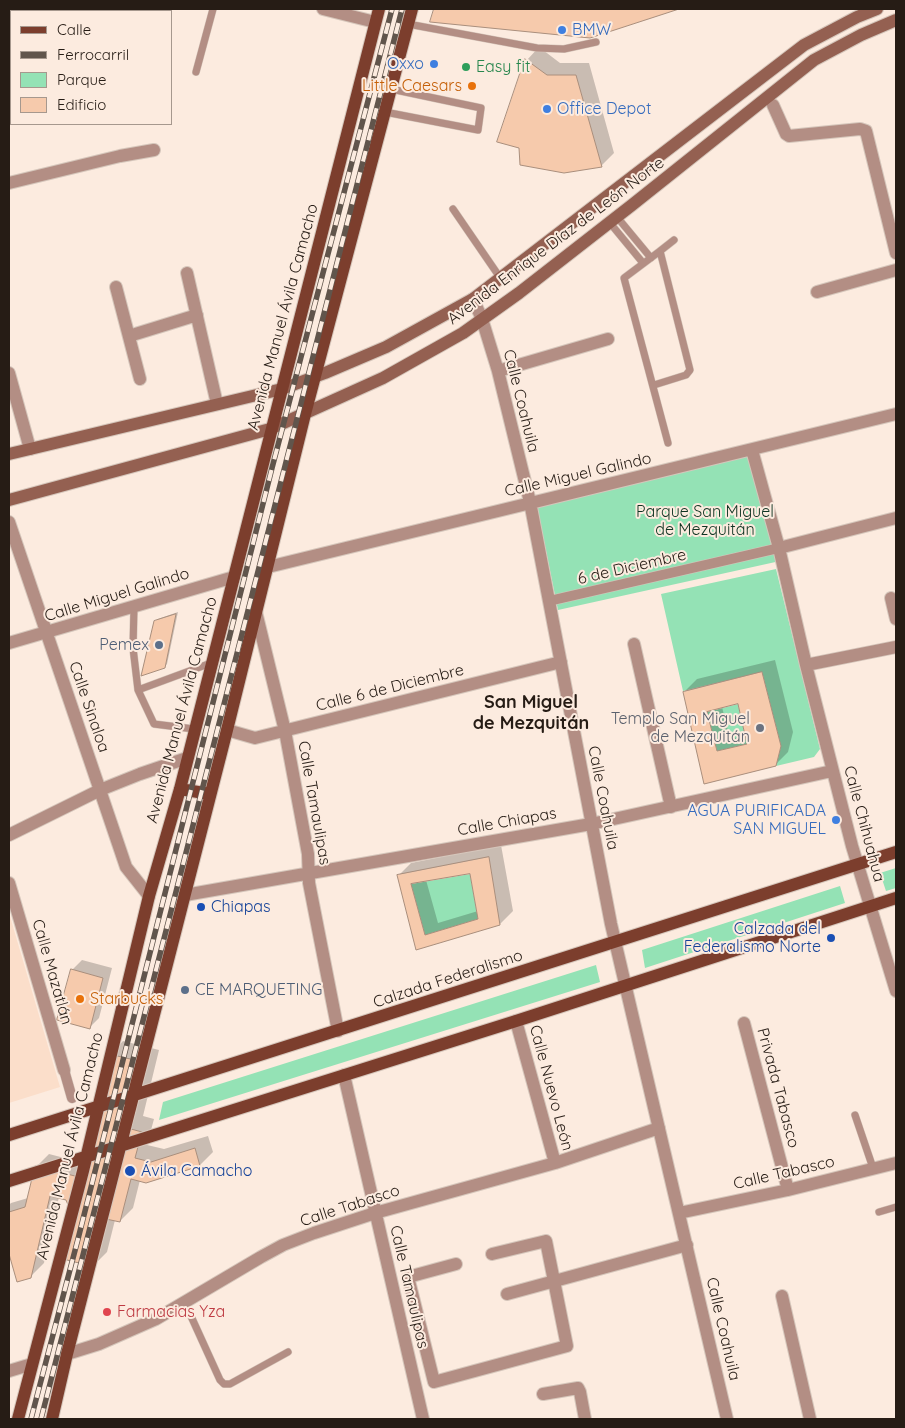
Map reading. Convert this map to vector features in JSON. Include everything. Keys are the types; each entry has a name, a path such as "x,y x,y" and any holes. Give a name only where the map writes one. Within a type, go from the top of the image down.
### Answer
{"main road":[{"name":"Avenida Manuel Ávila Camacho","path":"18,1419 150,896 180,788 270,429 282,389 379,9"},
{"path":"55,1418 67,1354 306,414 412,9"},
{"name":"Avenida Enrique Díaz de León Norte","path":"9,454 282,389 386,347 473,299 501,279 804,46 857,17 876,9"},
{"name":"Avenida Enrique Díaz de León Norte","path":"9,500 270,429 383,378 463,333 482,320 614,220 814,60 896,20"},
{"path":"180,788 210,794"},
{"name":"Calzada Federalismo","path":"9,1135 896,852"},
{"path":"9,1180 516,1021 896,898"}],"street":[{"path":"323,9 375,22"},
{"path":"772,105 786,134 789,136 860,129 866,131 890,202 896,253"},
{"path":"9,183 120,156 154,150"},
{"path":"817,292 896,270"},
{"path":"187,272 217,404"},
{"path":"116,287 140,380"},
{"name":"Calle Coahuila","path":"473,299 482,320 498,370 530,502 616,942 727,1419"},
{"path":"129,336 197,315"},
{"path":"498,370 608,339"},
{"path":"9,373 30,450"},
{"name":"Calle Miguel Galindo","path":"268,567 896,414"},
{"name":"Calle Chihuahua","path":"752,450 779,548 832,771 857,865 896,991"},
{"path":"779,548 896,518"},
{"name":"Calle Sinaloa","path":"9,522 126,867 150,896"},
{"name":"6 de Diciembre","path":"549,601 779,548"},
{"name":"Calle Miguel Galindo","path":"9,643 234,577"},
{"path":"891,598 896,619"},
{"name":"Calle Tamaulipas","path":"256,612 285,731 308,854 309,883 338,1031"},
{"path":"634,644 671,806"},
{"path":"806,665 896,647"},
{"name":"Calle 6 de Diciembre","path":"227,730 255,738 561,662"},
{"path":"9,835 100,790 187,758"},
{"name":"Calle Chiapas","path":"185,895 592,824 832,771"},
{"name":"Calle Mazatlán","path":"9,883 64,1070"},
{"name":"Calle Nuevo León","path":"516,1021 555,1163"},
{"name":"Privada Tabasco","path":"744,1023 788,1190"},
{"path":"64,1070 72,1098"},
{"name":"Calle Tamaulipas","path":"344,1075 423,1419"},
{"name":"Calle Tabasco","path":"67,1354 99,1344 156,1319 283,1245 375,1213 555,1163 659,1128"},
{"name":"Calle Tabasco","path":"679,1214 788,1190 896,1162"},
{"path":"456,1264 408,1277 434,1382 567,1346 546,1240 492,1254"},
{"path":"507,1294 687,1246"},
{"path":"782,1296 810,1419"},
{"path":"9,1371 32,1364"},
{"path":"543,1394 578,1388 585,1419"}],"lane":[{"path":"196,72 213,9"},
{"path":"408,24 537,48 564,49 596,42"},
{"path":"385,112 478,130 482,108 391,89"},
{"path":"453,209 501,279"},
{"path":"614,220 651,258"},
{"path":"614,220 643,263"},
{"path":"668,443 624,278 674,240"},
{"path":"654,385 686,375 690,370 660,251"},
{"path":"134,606 133,648 138,690 154,724 194,729"},
{"path":"138,690 211,662"},
{"path":"855,1115 873,1168"},
{"path":"879,1212 896,1207"},
{"path":"185,1303 220,1380 224,1384 230,1384 288,1352"}],"shaded area":[{"path":"9,913 60,1087 9,1103"}],"green space":[{"name":"Parque San Miguel de Mezquitán","path":"751,453 780,561 558,610 537,507"},
{"path":"776,569 820,749 814,757 776,766 781,746 762,672 683,691 661,594"},
{"path":"738,704 747,744 717,751 707,712"},
{"path":"896,868 896,888 886,891 880,873"},
{"path":"470,874 478,919 425,935 411,884"},
{"path":"840,886 845,903 645,968 642,950"},
{"path":"596,965 600,982 159,1120 163,1102"}],"building":[{"name":"BMW","path":"434,9 679,9 590,38 430,22"},
{"name":"Office Depot","path":"525,59 547,75 576,75 602,167 564,173 520,165 519,148 497,142"},
{"name":"Pemex","path":"176,614 165,668 141,676 154,621"},
{"name":"Templo San Miguel de Mezquitán","path":"762,672 781,746 776,766 704,784 683,692","holes":["738,704 747,744 717,751 707,712"]},
{"path":"489,857 500,925 416,950 397,875","holes":["470,874 478,919 425,935 411,884"]},
{"name":"Starbucks","path":"71,969 103,978 90,1029 57,1020"},
{"name":"Ávila Camacho","path":"109,1054 147,1063 131,1129 142,1132 135,1158 151,1162 195,1148 200,1166 146,1183 131,1179 120,1222 106,1219 95,1267 55,1257 68,1205 66,1200 50,1196 31,1278 17,1282 9,1254 9,1212 25,1207 35,1166 75,1176"}],"railway":[{"path":"31,1419 272,468 392,9"},
{"path":"41,1419 402,9"}],"place":[{"name":"BMW","path":"562,30"},
{"name":"Oxxo","path":"434,64"},
{"name":"Easy fit","path":"466,67"},
{"name":"Little Caesars","path":"472,86"},
{"name":"Office Depot","path":"547,109"},
{"name":"Pemex","path":"159,645"},
{"name":"Templo San Miguel de Mezquitán","path":"760,728"},
{"name":"AGUA PURIFICADA SAN MIGUEL","path":"836,820"},
{"name":"Chiapas","path":"201,907"},
{"name":"Calzada del Federalismo Norte","path":"831,938"},
{"name":"CE MARQUETING","path":"185,990"},
{"name":"Starbucks","path":"80,999"},
{"name":"Ávila Camacho","path":"130,1171"},
{"name":"Farmacias Yza","path":"107,1312"}],"district":[{"name":"San Miguel de Mezquitán","path":"531,713"}]}
